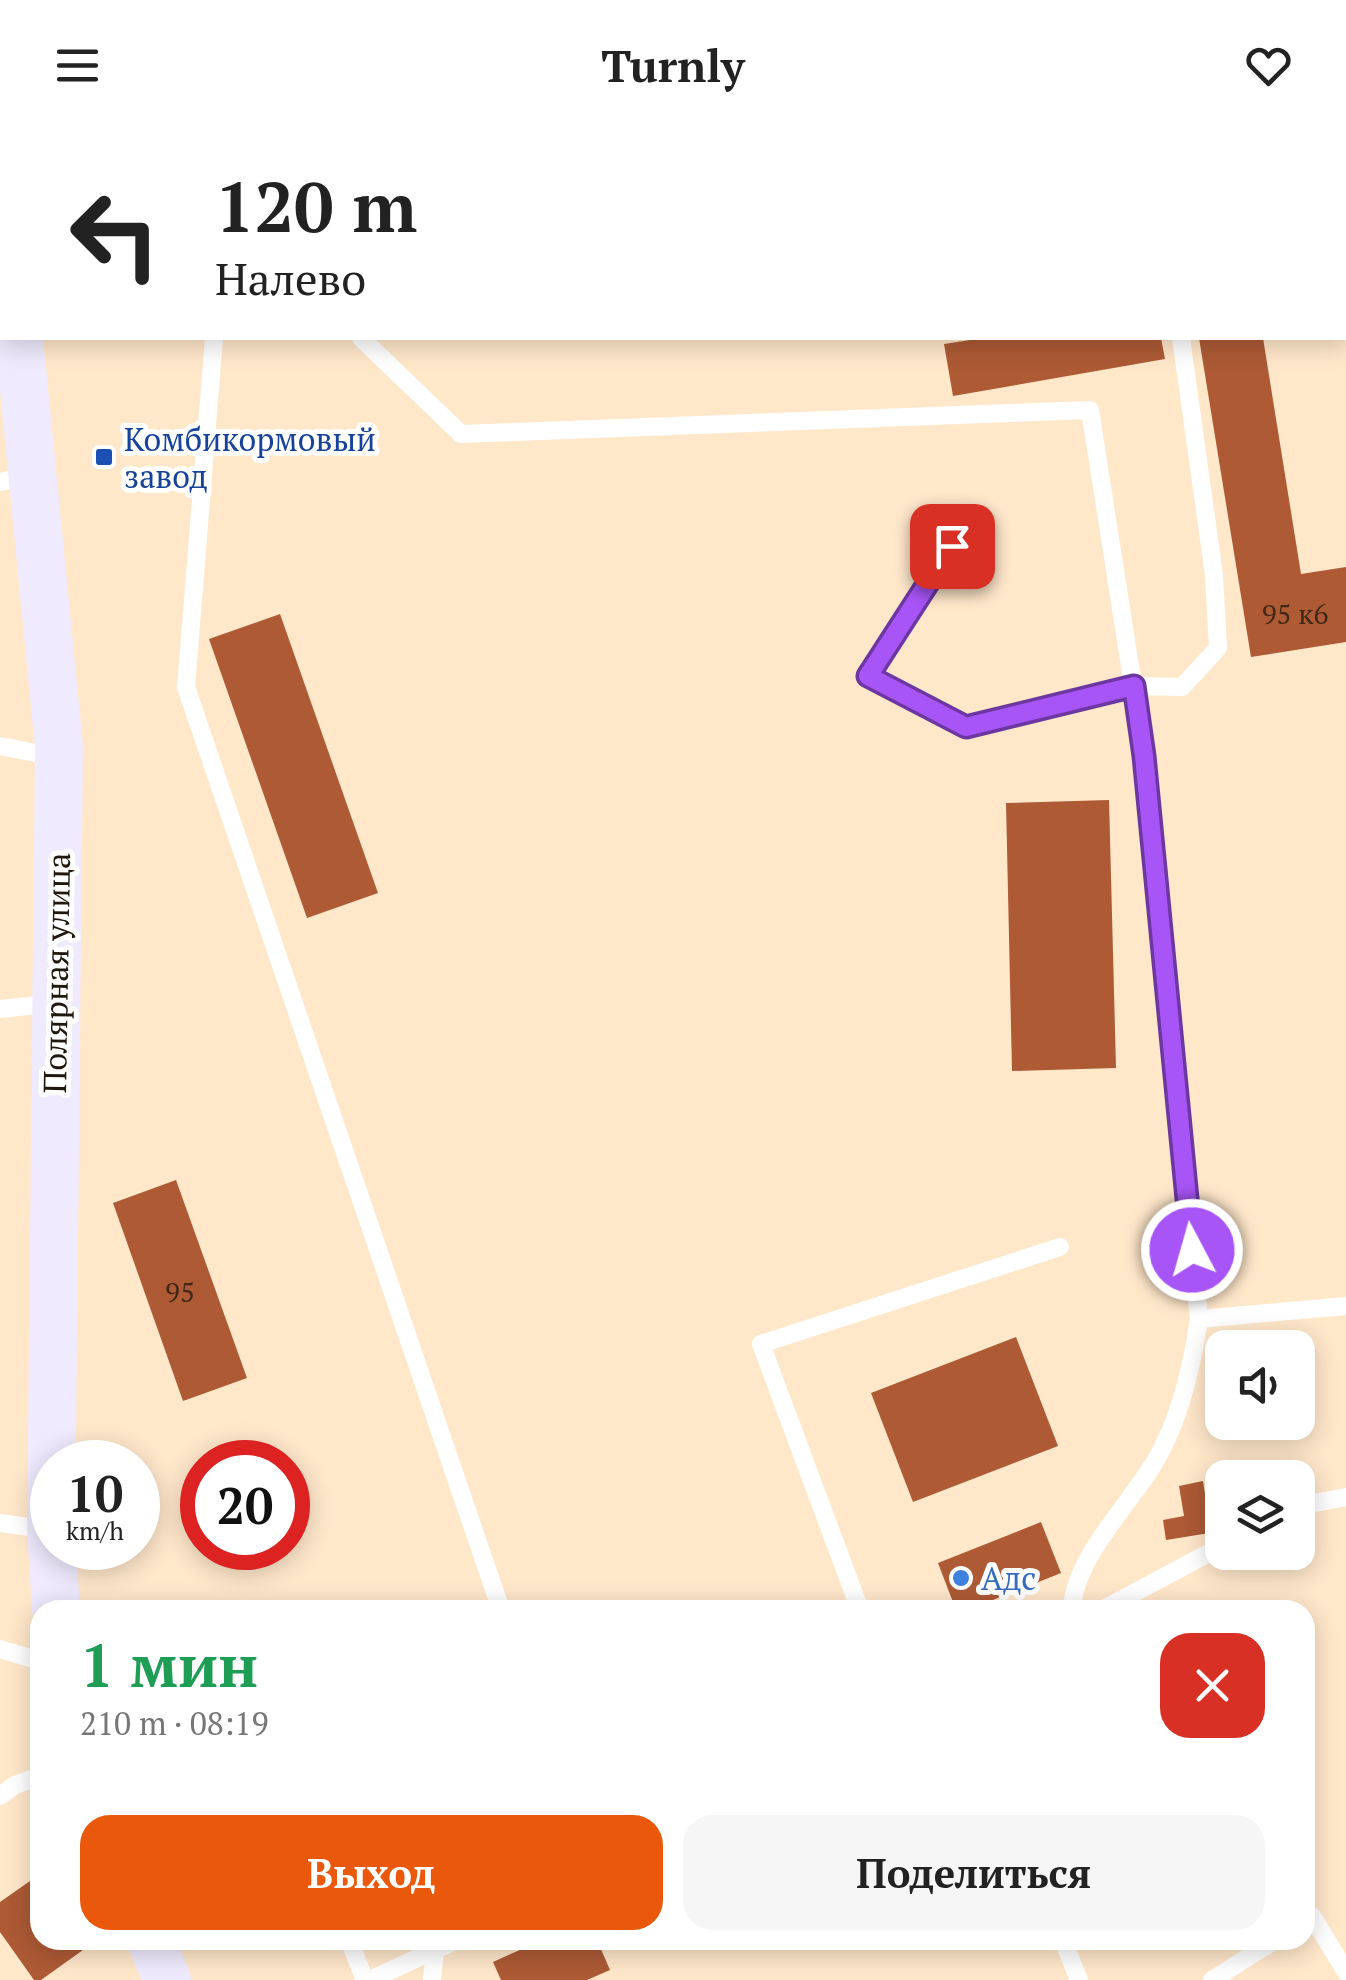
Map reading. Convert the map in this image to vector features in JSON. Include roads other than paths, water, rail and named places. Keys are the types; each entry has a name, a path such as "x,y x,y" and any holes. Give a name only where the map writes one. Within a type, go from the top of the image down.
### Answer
{"main road":[{"name":"Полярная улица","path":"19,340 17,479 58,757 52,1440"},
{"name":"Полярная улица","path":"54,1570 55,1600"},
{"path":"155,1950 167,1980"}],"lane":[{"path":"214,340 186,687 498,1600"},
{"path":"363,340 461,434 1090,410 1144,756 1199,1319 1188,1384 1162,1450 1088,1560 1075,1600"},
{"path":"952,546 868,676 966,727 1134,686 1182,686 1218,648 1214,575 1182,340"},
{"path":"0,746 58,757"},
{"path":"0,1009 56,1003"},
{"path":"856,1600 761,1344 1060,1248"},
{"path":"1199,1319 1346,1306"},
{"path":"1315,1503 1346,1498"},
{"path":"0,1523 30,1527"},
{"path":"1121,1600 1205,1555"},
{"path":"0,1649 30,1658"},
{"path":"0,1796 30,1780"},
{"path":"1315,1921 1346,1972"},
{"path":"354,1950 368,1980 435,1950 432,1980"},
{"path":"1067,1950 1079,1980"},
{"path":"1212,1980 1258,1950"}],"place":[{"name":"Комбикормовый завод","path":"104,457"},
{"name":"Адс","path":"961,1578"}]}
